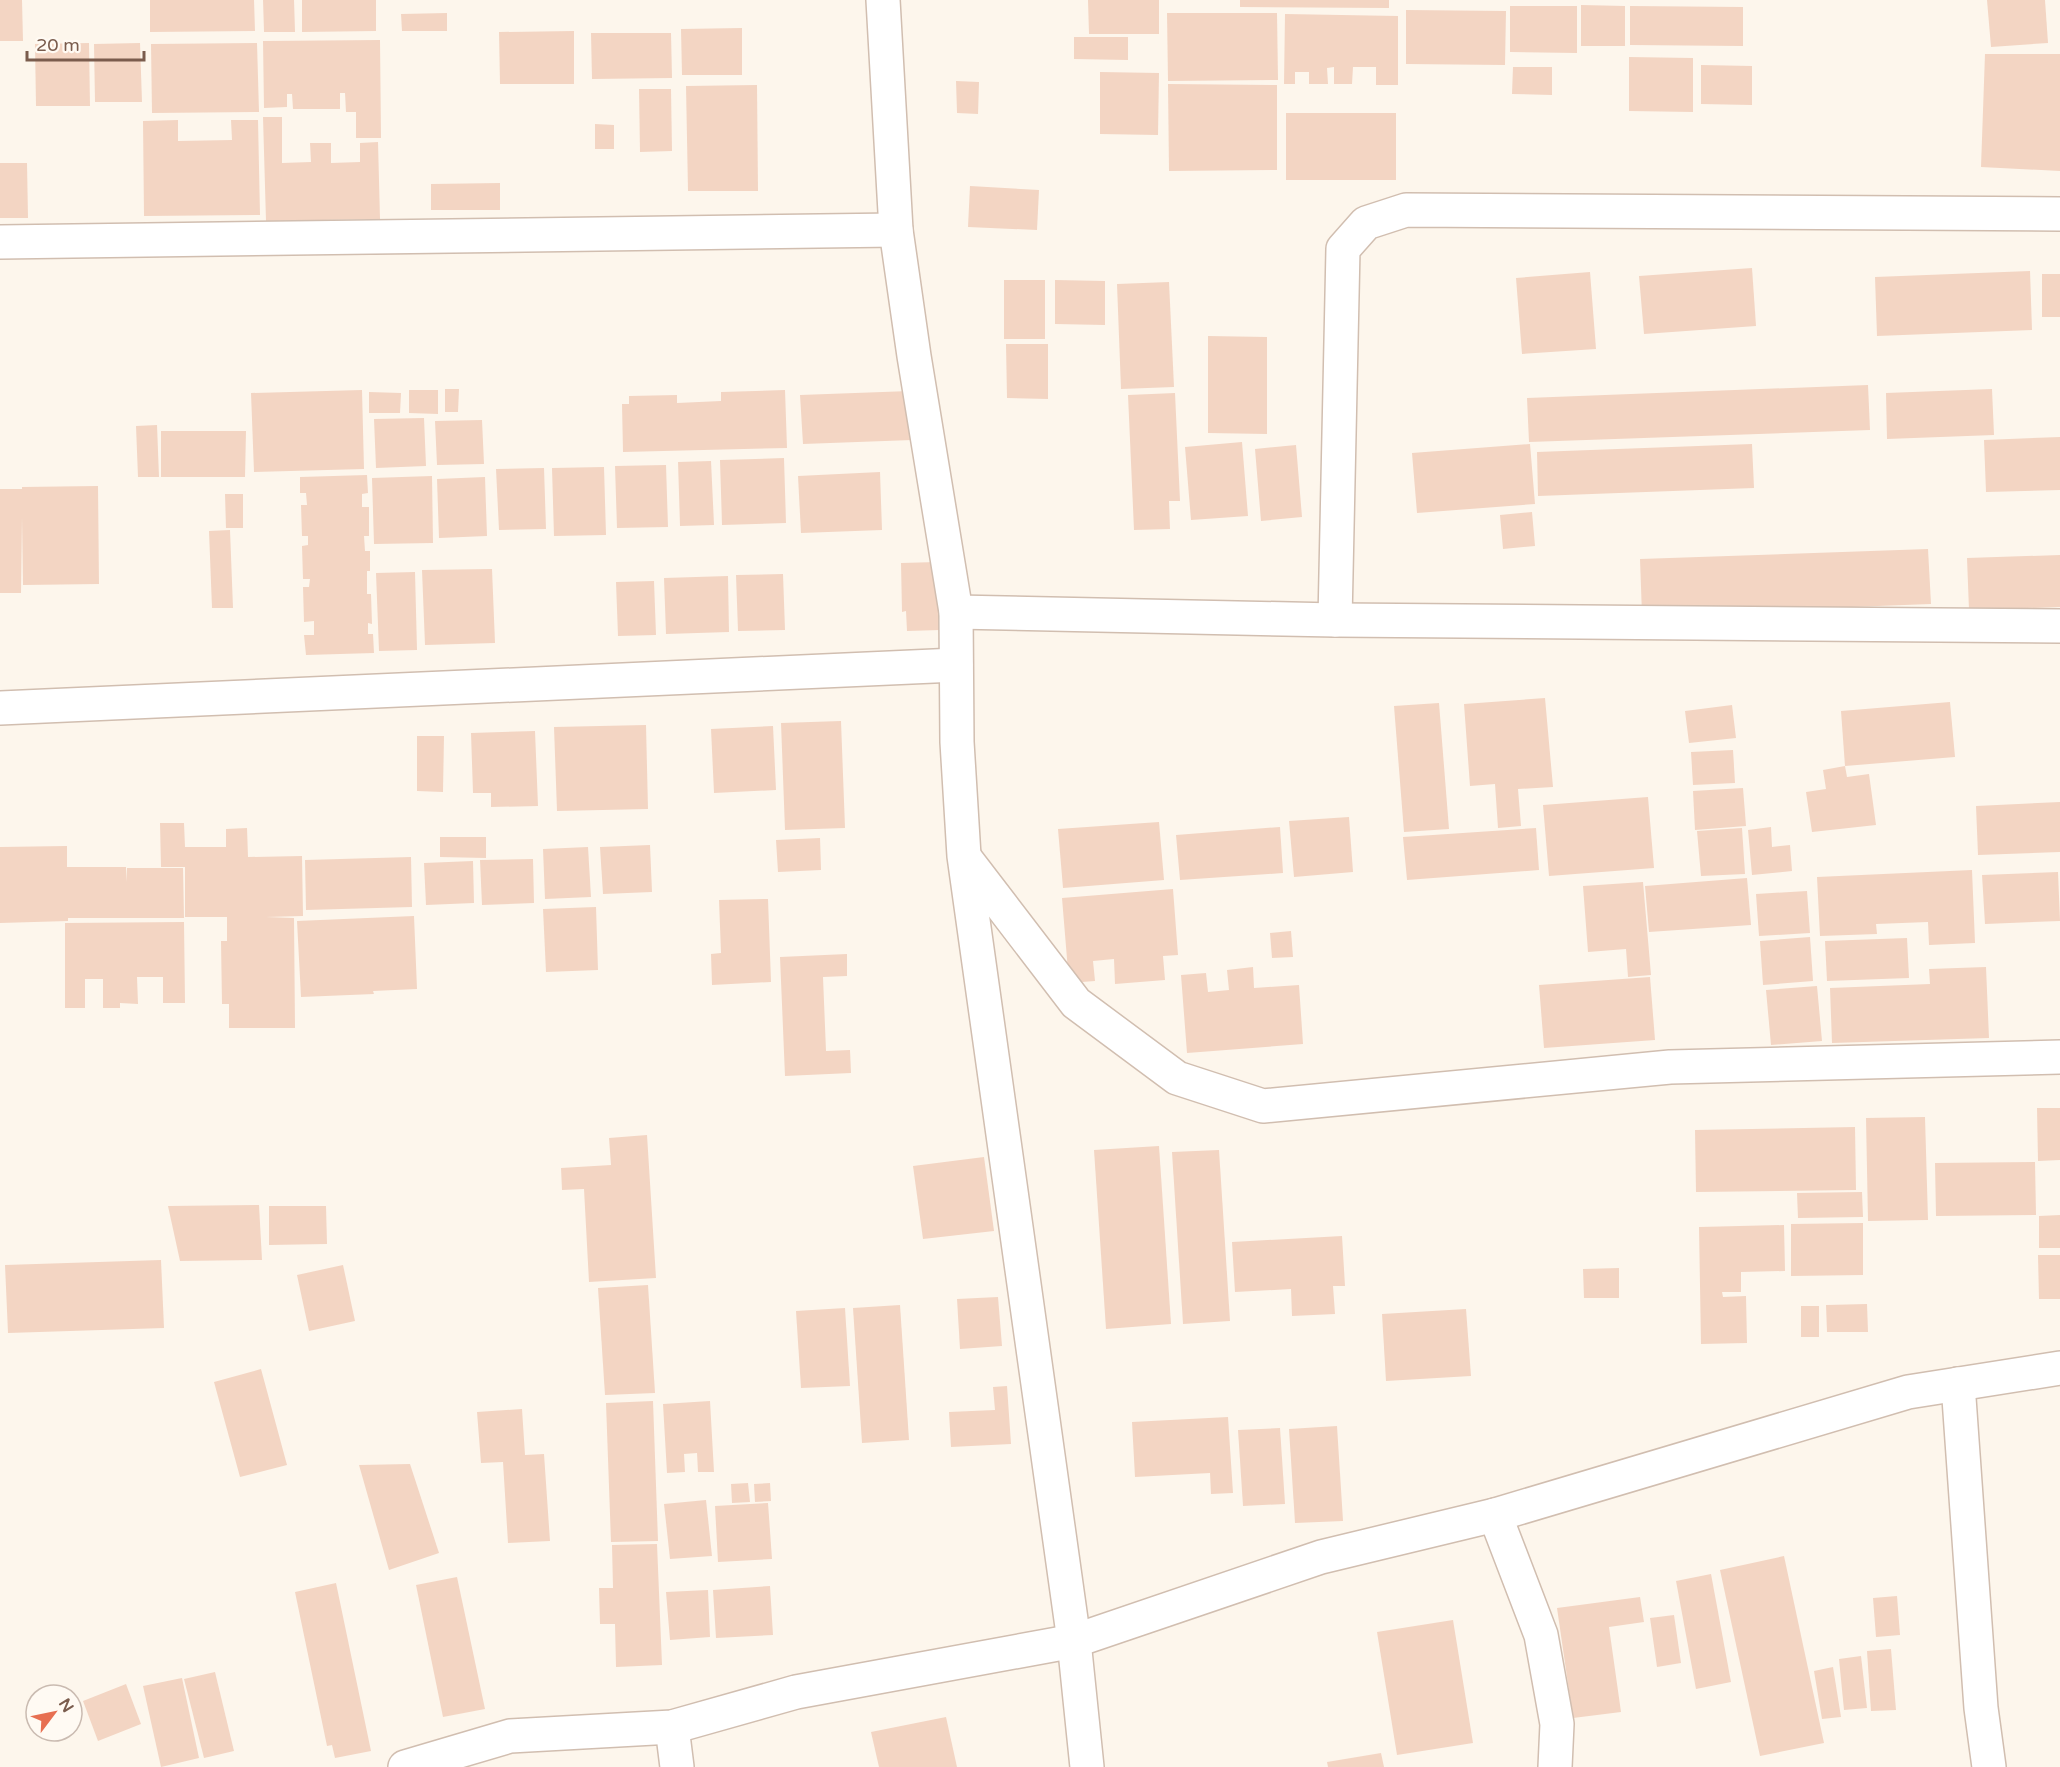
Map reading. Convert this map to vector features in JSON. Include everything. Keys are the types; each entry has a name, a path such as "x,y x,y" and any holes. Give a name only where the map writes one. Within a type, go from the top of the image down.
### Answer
{"street":[{"path":"883,0 896,230 956,612 957,742 964,856 1074,1641 1087,1767"},
{"path":"1335,620 1343,249 1366,223 1406,210 2060,214"},
{"path":"0,242 896,230"},
{"path":"956,612 1335,620 2060,626"},
{"path":"0,708 956,665"},
{"path":"964,856 1076,1003 1177,1078 1263,1106 1670,1067 2060,1057"},
{"path":"405,1767 510,1736 672,1727 796,1692 1074,1641 1321,1557 1495,1515 1908,1392 2060,1368"},
{"path":"1958,1384 1981,1708 1989,1767"},
{"path":"1495,1515 1541,1635 1557,1724 1555,1767"},
{"path":"672,1727 677,1767"}],"building":[{"path":"0,0 22,0 23,41 0,41"},
{"path":"150,0 254,0 255,31 150,32"},
{"path":"263,0 294,0 295,32 264,32"},
{"path":"302,0 376,0 376,31 302,32"},
{"path":"1088,0 1159,0 1159,34 1089,34"},
{"path":"1240,0 1389,0 1389,8 1240,7"},
{"path":"1987,0 2045,0 2048,43 1991,47"},
{"path":"1581,5 1625,6 1625,46 1581,46"},
{"path":"1510,6 1577,6 1577,53 1510,52"},
{"path":"1630,6 1743,7 1743,46 1630,45"},
{"path":"1406,10 1506,11 1505,65 1406,64"},
{"path":"447,13 447,31 402,31 401,14"},
{"path":"1167,13 1277,13 1278,80 1168,81"},
{"path":"1285,14 1398,16 1398,85 1376,85 1376,67 1353,67 1352,84 1334,84 1334,67 1327,68 1328,84 1309,84 1309,72 1295,72 1295,84 1284,84"},
{"path":"742,28 742,75 682,75 681,29"},
{"path":"574,31 574,84 500,84 499,32"},
{"path":"591,33 671,33 672,78 592,79"},
{"path":"1074,37 1128,37 1128,60 1074,59"},
{"path":"380,40 381,138 356,138 356,112 346,112 345,93 340,93 340,109 293,109 292,94 287,94 287,107 264,108 263,41"},
{"path":"89,43 90,106 36,106 35,44"},
{"path":"140,43 142,102 95,102 94,44"},
{"path":"257,43 259,112 152,113 151,44"},
{"path":"1985,54 2060,54 2060,171 1981,167"},
{"path":"1629,57 1693,58 1693,112 1629,111"},
{"path":"1701,65 1752,66 1752,105 1701,104"},
{"path":"1513,67 1552,67 1552,95 1512,94"},
{"path":"1100,72 1159,73 1158,135 1100,134"},
{"path":"956,81 979,82 978,114 957,113"},
{"path":"1168,84 1277,85 1277,170 1169,171"},
{"path":"757,85 758,191 688,191 686,86"},
{"path":"639,89 671,89 672,151 640,152"},
{"path":"1286,113 1396,113 1396,180 1286,180"},
{"path":"263,117 282,117 282,163 311,162 310,143 331,143 331,163 360,162 360,143 378,142 380,219 266,221"},
{"path":"178,120 178,141 232,140 231,120 258,120 260,215 144,216 143,121"},
{"path":"595,124 614,125 614,149 595,149"},
{"path":"0,163 27,163 28,218 0,218"},
{"path":"500,183 500,210 431,210 431,184"},
{"path":"970,186 1039,190 1037,230 968,227"},
{"path":"1752,268 1756,326 1644,334 1639,276"},
{"path":"2030,271 2032,330 1877,336 1875,277"},
{"path":"1590,272 1596,349 1522,354 1516,278"},
{"path":"2042,274 2060,274 2060,317 2042,317"},
{"path":"1004,280 1045,280 1045,339 1004,339"},
{"path":"1055,280 1105,281 1105,325 1055,324"},
{"path":"1169,282 1174,387 1121,389 1117,284"},
{"path":"1208,336 1267,337 1267,434 1208,433"},
{"path":"1006,344 1048,344 1048,399 1007,398"},
{"path":"1868,385 1870,430 1529,442 1527,398"},
{"path":"445,389 459,389 458,412 445,412"},
{"path":"1992,389 1994,435 1887,439 1886,393"},
{"path":"362,390 364,469 254,472 251,393"},
{"path":"409,390 438,390 438,414 409,413"},
{"path":"785,390 787,448 623,452 622,404 629,404 629,396 677,395 677,403 721,401 721,392"},
{"path":"910,391 912,440 803,444 800,395"},
{"path":"369,392 401,393 400,413 369,413"},
{"path":"1175,393 1180,501 1169,501 1170,529 1134,530 1128,395"},
{"path":"424,418 426,466 376,468 374,419"},
{"path":"482,420 484,464 437,465 435,421"},
{"path":"157,425 159,477 138,477 136,426"},
{"path":"161,431 246,431 245,477 161,477"},
{"path":"2060,437 2060,490 1986,492 1984,440"},
{"path":"1242,442 1248,516 1191,520 1185,447"},
{"path":"1530,444 1535,504 1417,513 1412,453"},
{"path":"1752,444 1754,488 1538,496 1537,452"},
{"path":"1296,445 1302,517 1261,521 1255,449"},
{"path":"784,458 786,523 722,525 720,460"},
{"path":"711,461 714,525 680,526 678,462"},
{"path":"666,465 668,527 617,528 615,466"},
{"path":"604,467 606,535 554,536 552,468"},
{"path":"544,468 546,529 499,530 496,469"},
{"path":"880,472 882,530 801,533 798,476"},
{"path":"367,475 368,493 362,494 362,507 369,507 369,536 364,536 365,551 370,551 367,594 371,594 372,624 368,623 368,634 373,634 374,653 306,655 304,635 314,635 314,621 304,622 303,587 309,587 310,579 303,579 302,546 308,545 308,536 302,536 301,505 307,505 306,493 300,493 300,477"},
{"path":"432,476 433,543 374,544 372,478"},
{"path":"485,477 487,536 439,538 437,479"},
{"path":"98,486 99,584 23,585 22,517 21,593 0,593 0,489"},
{"path":"225,494 243,494 243,528 226,528"},
{"path":"1532,512 1535,546 1503,549 1500,515"},
{"path":"230,530 233,608 212,608 209,531"},
{"path":"1928,549 1931,604 1642,615 1640,559"},
{"path":"2060,555 2060,607 1969,610 1967,558"},
{"path":"937,562 940,630 907,631 906,611 902,612 901,563"},
{"path":"492,569 495,643 425,645 422,570"},
{"path":"415,572 417,650 379,651 376,573"},
{"path":"783,574 785,630 738,631 736,575"},
{"path":"728,576 729,632 666,634 664,578"},
{"path":"654,581 656,635 618,636 616,582"},
{"path":"1545,698 1553,787 1518,789 1521,826 1498,828 1495,784 1470,786 1464,704"},
{"path":"1950,702 1955,757 1845,766 1841,711"},
{"path":"1439,703 1449,829 1404,832 1394,706"},
{"path":"1732,705 1736,738 1689,743 1685,711"},
{"path":"841,721 845,828 785,830 781,723"},
{"path":"646,725 648,809 557,811 554,727"},
{"path":"773,726 776,790 714,793 711,729"},
{"path":"535,731 538,806 491,807 491,793 473,793 471,733"},
{"path":"417,736 444,736 443,792 417,791"},
{"path":"1733,750 1735,783 1693,785 1691,752"},
{"path":"1845,766 1847,777 1869,774 1876,825 1812,832 1806,792 1826,789 1823,770"},
{"path":"1743,788 1746,826 1695,830 1693,791"},
{"path":"1648,797 1654,868 1549,876 1543,805"},
{"path":"2060,802 2060,852 1978,855 1976,806"},
{"path":"1349,817 1353,872 1294,877 1289,821"},
{"path":"1159,822 1164,880 1063,888 1058,829"},
{"path":"160,823 184,823 185,847 226,847 226,829 247,828 248,857 302,856 303,916 266,917 294,918 295,1028 229,1028 229,1004 222,1004 221,941 227,941 227,917 185,917 185,867 161,867"},
{"path":"1280,827 1283,873 1180,880 1176,835"},
{"path":"1771,827 1772,847 1790,845 1792,871 1752,875 1748,830"},
{"path":"1536,828 1539,870 1407,880 1403,837"},
{"path":"1742,828 1745,874 1701,876 1697,831"},
{"path":"440,837 486,837 486,858 440,857"},
{"path":"820,838 821,870 778,872 776,840"},
{"path":"650,845 652,892 603,894 600,847"},
{"path":"67,846 67,867 126,867 126,882 127,868 183,868 184,918 68,918 68,921 0,923 0,847"},
{"path":"588,847 591,897 545,899 543,849"},
{"path":"411,857 412,907 306,910 305,860"},
{"path":"533,859 534,903 482,905 480,860"},
{"path":"473,861 474,903 426,905 424,863"},
{"path":"1972,870 1975,943 1929,945 1928,922 1876,924 1877,934 1820,936 1817,877"},
{"path":"2058,872 2060,921 1985,924 1982,875"},
{"path":"1747,878 1751,925 1649,932 1645,886"},
{"path":"1643,882 1651,975 1628,977 1626,949 1588,952 1583,886"},
{"path":"1173,889 1178,955 1163,956 1165,980 1115,984 1114,959 1093,961 1095,981 1069,983 1062,898"},
{"path":"1807,891 1810,933 1759,936 1756,894"},
{"path":"768,899 771,982 712,985 711,954 721,953 719,900"},
{"path":"596,907 598,970 546,972 543,909"},
{"path":"414,916 417,989 373,991 374,994 301,997 297,921"},
{"path":"184,922 185,1003 163,1003 163,977 137,977 138,1004 120,1003 120,1008 103,1008 103,979 85,979 85,1008 65,1008 65,923"},
{"path":"1291,931 1293,957 1272,958 1270,933"},
{"path":"1810,937 1813,981 1763,985 1760,941"},
{"path":"1907,938 1909,978 1827,981 1825,941"},
{"path":"847,954 847,976 823,977 826,1051 850,1050 851,1073 785,1076 780,957"},
{"path":"1253,967 1254,988 1299,985 1303,1044 1187,1053 1181,975 1206,973 1208,992 1229,990 1227,970"},
{"path":"1986,967 1989,1038 1832,1043 1830,988 1930,984 1929,969"},
{"path":"1650,977 1655,1040 1544,1048 1539,985"},
{"path":"1817,986 1822,1041 1771,1045 1766,990"},
{"path":"2037,1108 2060,1108 2060,1160 2038,1161"},
{"path":"1925,1117 1928,1220 1868,1221 1866,1118"},
{"path":"1855,1127 1856,1190 1696,1192 1695,1130"},
{"path":"647,1135 656,1278 589,1282 584,1189 562,1190 561,1168 611,1165 609,1138"},
{"path":"1159,1146 1171,1324 1106,1329 1094,1150"},
{"path":"1219,1150 1230,1321 1183,1324 1172,1152"},
{"path":"984,1157 994,1231 923,1239 913,1166"},
{"path":"2035,1162 2036,1215 1936,1216 1935,1163"},
{"path":"1862,1192 1863,1217 1798,1218 1797,1193"},
{"path":"259,1205 262,1260 180,1261 168,1206"},
{"path":"269,1206 326,1206 327,1244 269,1245"},
{"path":"2060,1215 2060,1248 2039,1248 2039,1216"},
{"path":"1863,1223 1863,1275 1791,1276 1791,1224"},
{"path":"1784,1225 1785,1271 1741,1272 1741,1292 1722,1292 1723,1297 1746,1296 1747,1343 1701,1344 1699,1227"},
{"path":"1342,1236 1345,1286 1333,1286 1335,1314 1292,1316 1291,1289 1235,1292 1232,1242"},
{"path":"2038,1255 2060,1255 2060,1299 2039,1299"},
{"path":"161,1260 164,1328 8,1333 5,1265"},
{"path":"343,1265 355,1321 309,1331 297,1275"},
{"path":"1619,1268 1619,1298 1584,1298 1583,1269"},
{"path":"648,1285 655,1393 605,1395 598,1288"},
{"path":"998,1297 1002,1346 960,1349 957,1299"},
{"path":"1867,1304 1868,1332 1827,1332 1826,1305"},
{"path":"900,1305 909,1440 862,1443 853,1308"},
{"path":"1801,1306 1819,1306 1819,1337 1801,1337"},
{"path":"845,1308 850,1386 801,1388 796,1311"},
{"path":"1466,1309 1471,1376 1386,1381 1382,1314"},
{"path":"261,1369 287,1465 240,1477 214,1382"},
{"path":"1007,1386 1011,1444 951,1447 949,1412 995,1410 993,1387"},
{"path":"653,1401 658,1541 611,1542 606,1403"},
{"path":"710,1401 714,1472 698,1472 697,1453 684,1454 685,1472 667,1473 663,1404"},
{"path":"522,1409 525,1455 544,1454 550,1541 508,1543 503,1462 481,1463 477,1412"},
{"path":"1228,1417 1233,1493 1211,1494 1210,1473 1135,1477 1132,1422"},
{"path":"1337,1426 1343,1521 1295,1523 1289,1429"},
{"path":"1280,1428 1285,1504 1243,1506 1238,1430"},
{"path":"410,1464 439,1553 389,1570 359,1465"},
{"path":"748,1483 750,1502 732,1503 731,1484"},
{"path":"770,1483 771,1501 755,1502 754,1484"},
{"path":"706,1500 712,1556 670,1559 664,1504"},
{"path":"768,1503 772,1559 718,1562 715,1506"},
{"path":"657,1544 662,1665 616,1667 615,1624 600,1624 599,1588 613,1588 612,1545"},
{"path":"1784,1556 1824,1743 1760,1756 1720,1570"},
{"path":"1711,1574 1731,1682 1696,1689 1676,1581"},
{"path":"457,1577 485,1709 443,1717 416,1585"},
{"path":"336,1583 371,1751 335,1758 332,1745 327,1746 295,1592"},
{"path":"770,1586 773,1635 716,1638 713,1590"},
{"path":"708,1590 710,1637 670,1640 666,1592"},
{"path":"1897,1596 1900,1635 1876,1637 1873,1598"},
{"path":"1640,1597 1644,1622 1609,1627 1621,1712 1573,1718 1557,1608"},
{"path":"1674,1615 1681,1663 1657,1667 1650,1618"},
{"path":"1453,1620 1473,1743 1397,1755 1377,1632"},
{"path":"1891,1649 1896,1710 1871,1711 1867,1651"},
{"path":"1861,1656 1867,1708 1844,1710 1839,1659"},
{"path":"1833,1667 1841,1717 1822,1719 1814,1671"},
{"path":"215,1672 234,1751 204,1758 184,1679"},
{"path":"182,1678 199,1758 161,1767 143,1686"},
{"path":"126,1684 141,1724 98,1741 84,1701"},
{"path":"946,1717 957,1767 879,1767 871,1732"},
{"path":"1381,1753 1384,1767 1328,1767 1327,1762"}]}
